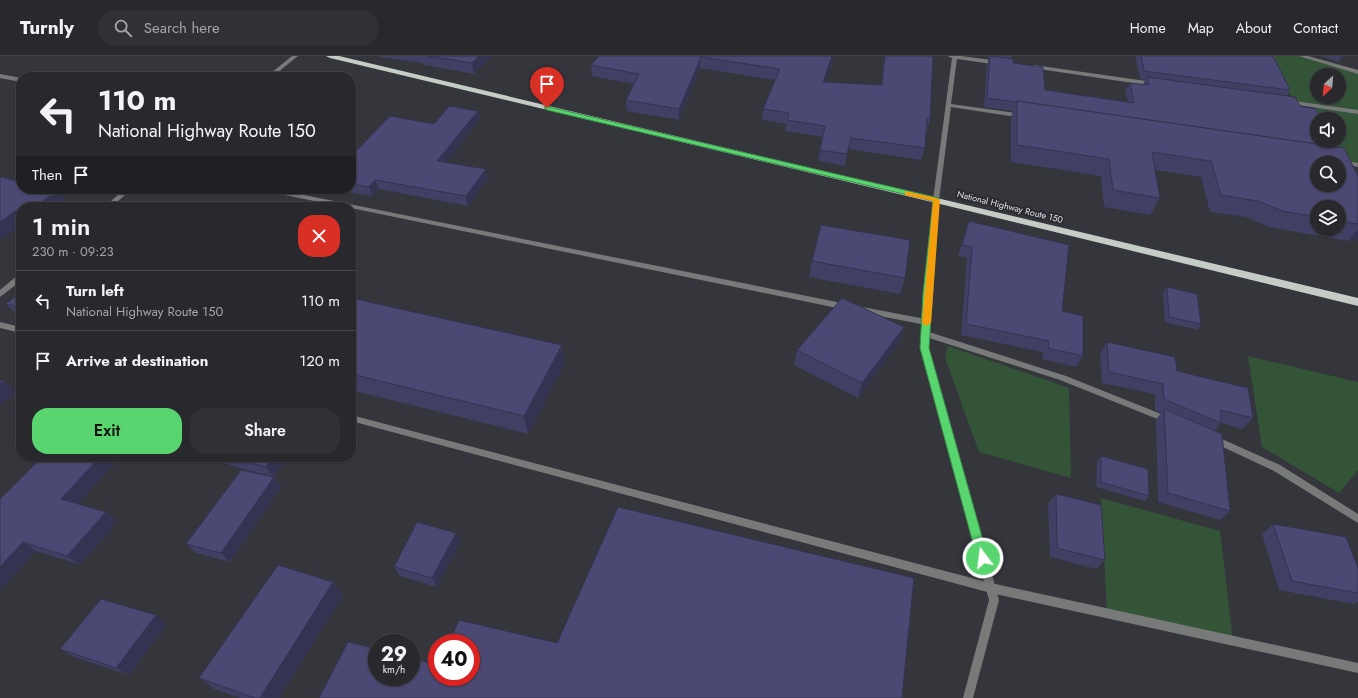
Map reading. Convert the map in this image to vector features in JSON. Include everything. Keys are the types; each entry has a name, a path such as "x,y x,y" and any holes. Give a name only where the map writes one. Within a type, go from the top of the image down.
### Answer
{"highway":[{"name":"National Highway Route 150","path":"330,56 1358,302"}],"street":[{"path":"275,72 295,56"},
{"path":"968,698 994,600 925,348 926,322 936,200 953,56 1009,64"},
{"path":"1302,56 1358,72"},
{"path":"1024,66 1156,84"},
{"path":"0,76 16,79"},
{"path":"1280,101 1358,112"},
{"path":"948,105 1026,116"},
{"path":"1346,163 1358,165"},
{"path":"113,202 123,194"},
{"path":"290,194 330,202"},
{"path":"356,207 926,322"},
{"path":"0,294 16,281"},
{"path":"0,325 16,329"},
{"path":"926,334 1063,378 1173,422"},
{"path":"356,419 991,588 1358,668"},
{"path":"1208,437 1277,468 1358,519"}],"green space":[{"path":"1268,56 1302,56 1344,68 1310,68 1310,104 1346,104 1346,69 1358,72 1358,165 1346,164 1346,156 1339,156 1335,148 1346,148 1346,112 1317,112 1314,106 1295,103"},
{"path":"948,346 1069,388 1071,478 979,452 945,358"},
{"path":"1248,356 1358,382 1358,470 1339,493 1262,447"},
{"path":"1101,498 1220,531 1233,641 1107,613"}],"building":[{"path":"428,56 479,56 472,63"},
{"path":"599,56 832,56 823,82 882,85 885,56 933,56 930,120 927,119 925,148 851,138 847,154 820,150 825,126 787,120 789,113 763,109 780,69 701,57 679,109 626,100 639,74 591,65"},
{"path":"990,56 1014,59 1013,63 1043,67 1045,90 1134,103 1130,83 1149,85 1147,77 1295,97 1300,106 1316,109 1318,112 1310,112 1310,143 987,98"},
{"path":"1141,56 1273,56 1290,90 1144,71"},
{"path":"1017,101 1310,143 1310,148 1344,148 1358,176 1358,224 1346,222 1346,200 1310,200 1310,216 1282,211 1258,201 1221,195 1211,161 1152,152 1160,198 1113,190 1109,159 1017,145"},
{"path":"449,106 478,111 437,161 486,169 466,196 375,180 369,187 356,185 356,151 390,116 434,124"},
{"path":"0,178 16,181 16,194 52,194 41,202 16,202 16,211 0,222"},
{"path":"969,221 1069,245 1062,311 1083,316 1083,356 1048,348 1049,341 966,324 972,247 962,245"},
{"path":"821,225 910,240 905,278 812,261"},
{"path":"1167,287 1197,294 1201,324 1169,317"},
{"path":"16,296 16,306 6,304"},
{"path":"842,298 904,327 862,383 797,350"},
{"path":"356,299 562,345 524,416 356,375"},
{"path":"1107,342 1175,357 1177,371 1248,388 1253,418 1220,410 1221,423 1164,399 1163,384 1109,372"},
{"path":"1164,409 1222,434 1230,511 1168,493"},
{"path":"1101,456 1148,469 1149,496 1101,482"},
{"path":"37,462 95,462 61,499 106,512 67,556 23,542 0,567 0,499"},
{"path":"247,462 270,462 266,467"},
{"path":"241,470 274,477 221,553 186,544"},
{"path":"1056,494 1101,505 1105,560 1057,548"},
{"path":"618,507 914,578 902,698 319,698 348,642 368,647 368,686 420,686 420,660 428,663 428,686 480,686 480,634 453,634 459,620 557,643"},
{"path":"417,522 456,533 432,578 394,567"},
{"path":"1273,524 1346,537 1358,568 1358,593 1292,581"},
{"path":"278,565 333,582 260,698 255,698 199,678"},
{"path":"101,599 156,615 116,668 60,649"}],"slow traffic":[{"path":"908,193 936,200 926,323"}],"route":[{"path":"547,108 936,200 925,348 983,558"}]}
